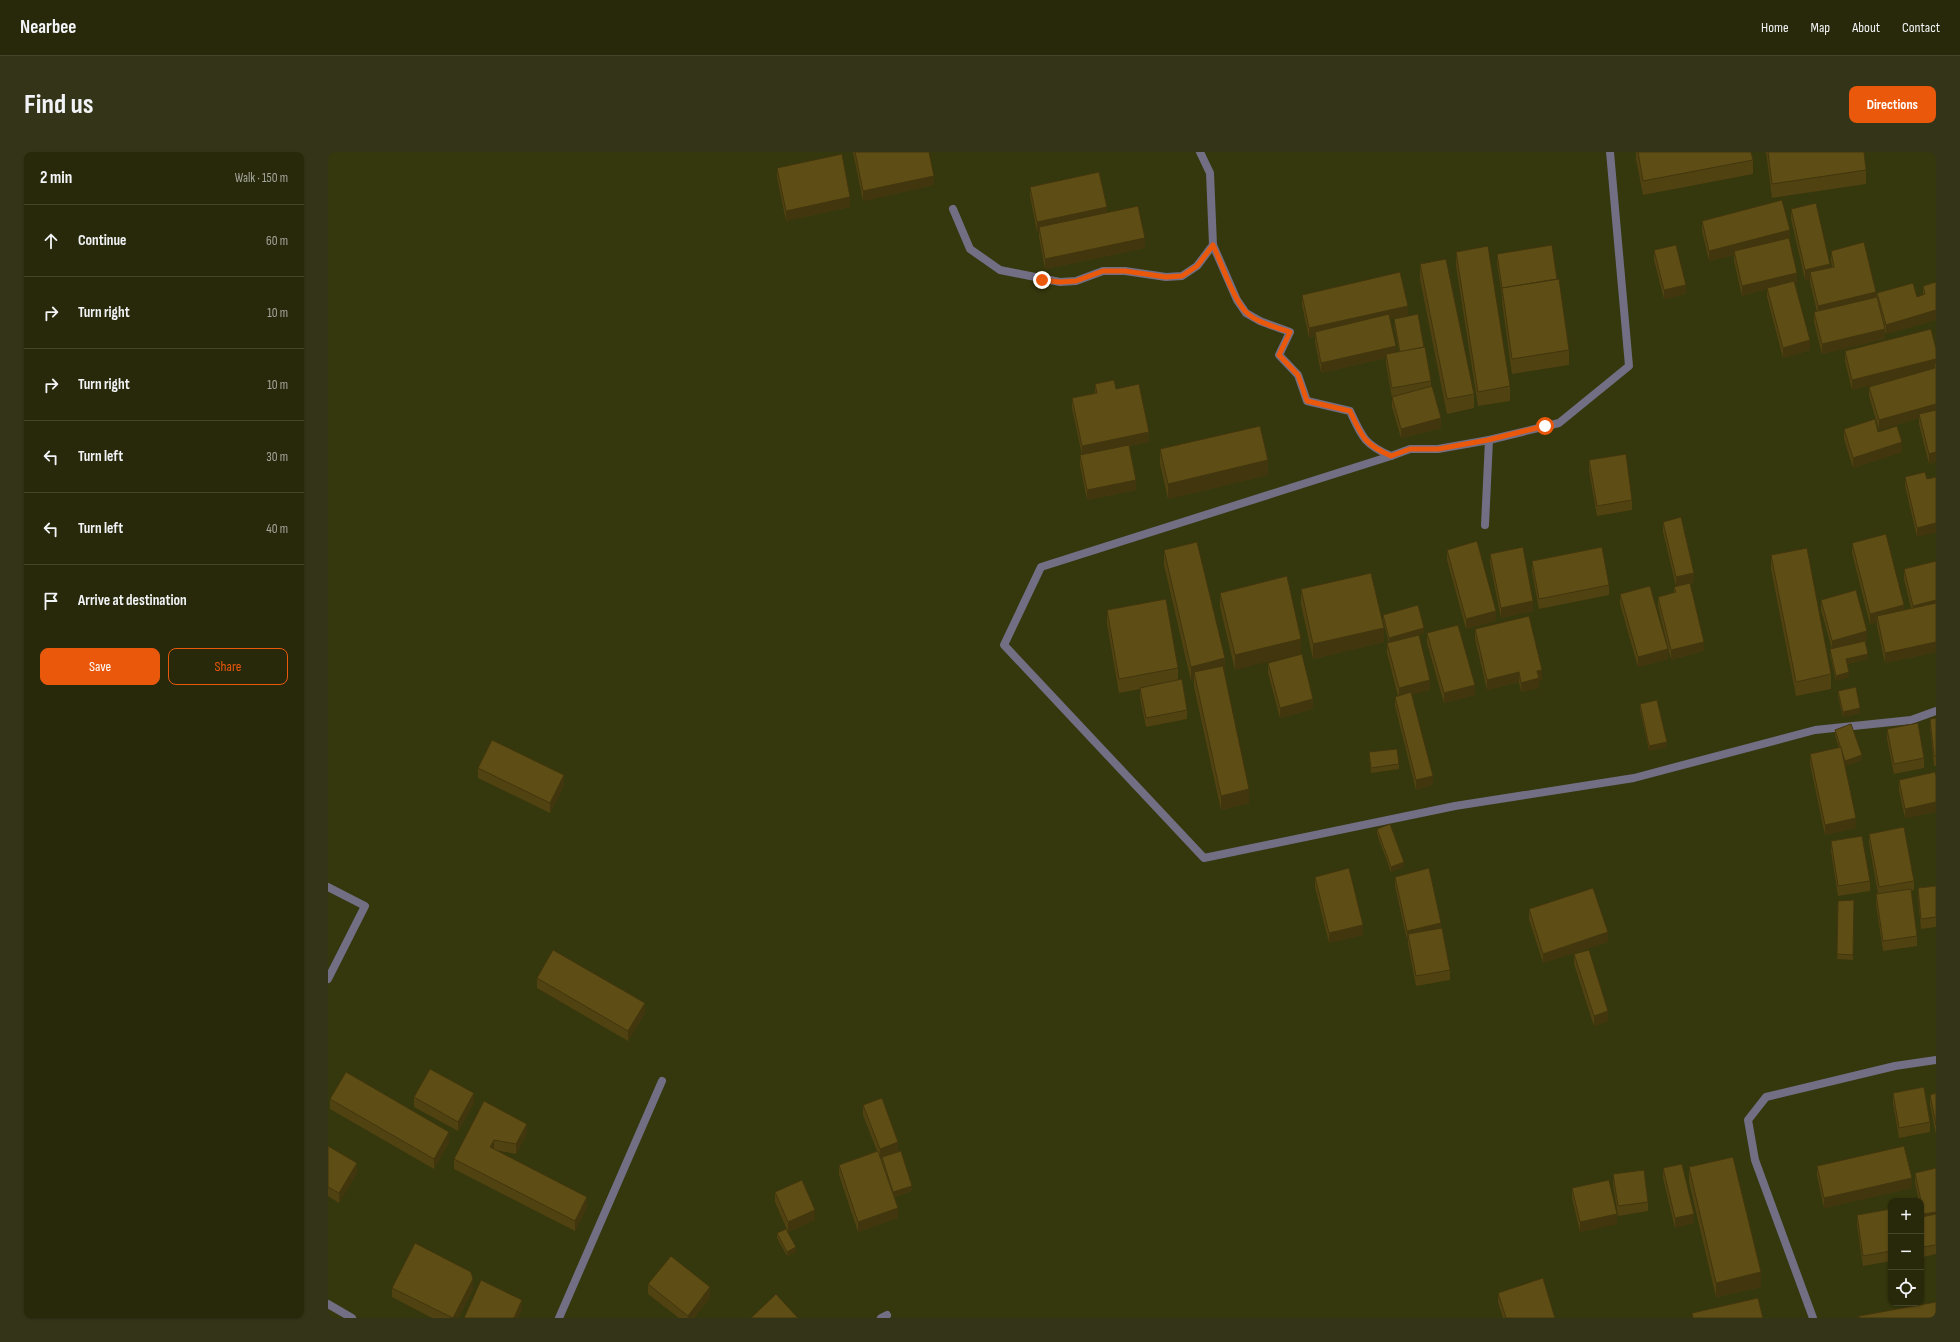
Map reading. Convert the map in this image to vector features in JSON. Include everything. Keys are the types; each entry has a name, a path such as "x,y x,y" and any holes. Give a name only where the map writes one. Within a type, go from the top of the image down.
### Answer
{"street":[{"path":"1200,152 1210,173 1213,245 1237,300 1246,313 1260,321 1290,332 1279,355 1298,375 1307,401 1350,411 1362,438 1375,449 1391,456"},
{"path":"1610,152 1629,366 1559,423 1488,440 1438,449 1410,449 1041,567 1004,645 1204,858 1455,806 1634,778 1815,730 1911,720 1936,711"},
{"path":"953,209 970,249 1000,270 1060,282 1076,281 1103,271 1125,271 1166,277 1182,276 1197,266 1213,245"},
{"path":"1485,525 1488,440"},
{"path":"328,887 364,906 328,979"},
{"path":"1813,1318 1755,1160 1748,1120 1766,1097 1895,1066 1936,1060"},
{"path":"559,1318 662,1081"},
{"path":"328,1304 352,1318"}],"building":[{"path":"855,152 929,152 934,176 863,191"},
{"path":"1638,152 1751,152 1753,160 1643,181"},
{"path":"1768,152 1864,152 1866,170 1772,184"},
{"path":"842,154 850,197 786,211 777,168"},
{"path":"1099,172 1107,207 1037,222 1030,187"},
{"path":"1782,200 1790,230 1709,251 1702,221"},
{"path":"1816,203 1830,264 1805,270 1791,209"},
{"path":"1138,206 1145,238 1045,259 1039,227"},
{"path":"1789,238 1797,273 1742,286 1734,251"},
{"path":"1864,242 1876,292 1818,306 1810,272 1834,267 1831,251"},
{"path":"1552,245 1557,279 1502,288 1497,254"},
{"path":"1676,245 1686,285 1664,290 1654,250"},
{"path":"1488,246 1510,386 1478,392 1456,252"},
{"path":"1446,259 1474,394 1447,399 1420,264"},
{"path":"1400,272 1408,306 1309,328 1302,295"},
{"path":"1559,279 1569,350 1512,359 1502,288"},
{"path":"1794,281 1810,340 1783,348 1767,288"},
{"path":"1936,282 1936,310 1886,325 1877,293 1913,283 1917,297 1925,294 1923,286"},
{"path":"1877,297 1885,329 1822,344 1814,312"},
{"path":"1389,314 1396,346 1321,363 1315,332"},
{"path":"1418,314 1424,347 1400,352 1394,319"},
{"path":"1931,329 1936,349 1936,359 1852,380 1845,351"},
{"path":"1425,347 1431,381 1392,388 1386,354"},
{"path":"1934,364 1936,364 1936,404 1879,420 1869,387 1935,368"},
{"path":"1114,380 1116,389 1139,384 1149,432 1082,446 1072,398 1097,393 1095,384"},
{"path":"1432,386 1441,418 1401,429 1392,397"},
{"path":"1936,410 1936,452 1929,454 1919,414"},
{"path":"1875,419 1878,432 1897,426 1902,442 1853,458 1844,429"},
{"path":"1260,426 1268,460 1168,484 1160,449"},
{"path":"1129,445 1136,480 1087,490 1080,455"},
{"path":"1626,454 1632,500 1597,506 1589,460"},
{"path":"1925,472 1927,479 1936,477 1936,523 1917,528 1905,477"},
{"path":"1681,517 1694,573 1676,577 1663,522"},
{"path":"1886,534 1904,605 1870,614 1852,543"},
{"path":"1477,541 1496,611 1466,619 1447,550"},
{"path":"1197,542 1225,658 1191,667 1164,550"},
{"path":"1523,547 1533,601 1501,608 1490,554"},
{"path":"1602,547 1609,585 1539,599 1532,561"},
{"path":"1807,548 1831,674 1796,682 1771,555"},
{"path":"1936,561 1936,600 1913,606 1904,569"},
{"path":"1371,573 1384,628 1313,644 1301,589"},
{"path":"1287,576 1301,639 1235,655 1220,593"},
{"path":"1690,583 1704,642 1671,650 1658,597 1676,592 1674,587"},
{"path":"1650,586 1668,649 1638,657 1620,594"},
{"path":"1856,590 1867,631 1832,641 1821,600"},
{"path":"1166,599 1178,668 1119,679 1107,610"},
{"path":"1936,603 1936,642 1885,653 1877,616"},
{"path":"1418,605 1424,628 1389,638 1383,615"},
{"path":"1529,616 1542,670 1537,671 1539,678 1521,683 1519,672 1487,680 1475,629"},
{"path":"1458,625 1475,685 1444,693 1427,633"},
{"path":"1419,635 1430,680 1399,688 1387,643"},
{"path":"1865,641 1868,654 1846,659 1849,672 1836,676 1830,649"},
{"path":"1302,654 1313,699 1280,708 1268,663"},
{"path":"1223,666 1249,789 1221,796 1194,672"},
{"path":"1182,679 1187,710 1146,718 1140,688"},
{"path":"1856,687 1860,708 1843,712 1838,691"},
{"path":"1411,692 1433,776 1416,780 1395,697"},
{"path":"1657,700 1667,742 1649,746 1640,704"},
{"path":"1936,718 1936,756 1934,756 1930,719"},
{"path":"1918,723 1924,758 1894,764 1887,729"},
{"path":"1851,724 1862,755 1845,761 1835,730"},
{"path":"492,740 564,775 550,803 478,768"},
{"path":"1841,747 1856,818 1825,825 1810,754"},
{"path":"1397,749 1399,764 1371,768 1369,752"},
{"path":"1935,772 1936,802 1905,809 1899,780"},
{"path":"1390,824 1404,862 1391,867 1377,829"},
{"path":"1904,827 1914,881 1879,887 1869,834"},
{"path":"1862,836 1870,881 1838,886 1831,841"},
{"path":"1349,868 1363,925 1329,933 1315,877"},
{"path":"1429,868 1441,923 1407,931 1395,877"},
{"path":"1936,886 1936,917 1921,919 1918,888"},
{"path":"1593,888 1608,932 1543,954 1529,909"},
{"path":"1911,889 1917,936 1883,941 1876,894"},
{"path":"1854,900 1853,955 1837,954 1838,901"},
{"path":"1442,928 1450,970 1416,976 1408,934"},
{"path":"553,950 645,1003 628,1031 537,978"},
{"path":"1589,950 1608,1011 1594,1016 1574,954"},
{"path":"430,1069 474,1093 458,1122 414,1097"},
{"path":"346,1072 449,1132 434,1159 330,1099"},
{"path":"1924,1087 1930,1122 1899,1128 1893,1093"},
{"path":"1936,1093 1936,1125 1930,1095"},
{"path":"882,1098 898,1142 880,1149 863,1105"},
{"path":"484,1101 527,1124 516,1144 494,1140 490,1147 587,1197 575,1221 454,1159"},
{"path":"328,1146 357,1163 339,1193 328,1187"},
{"path":"1904,1146 1912,1178 1824,1198 1817,1166"},
{"path":"878,1151 898,1208 858,1222 839,1165"},
{"path":"901,1151 912,1186 893,1192 882,1157"},
{"path":"1733,1157 1761,1272 1716,1283 1689,1167"},
{"path":"1682,1164 1694,1214 1675,1218 1663,1168"},
{"path":"1936,1168 1936,1212 1924,1214 1924,1198 1920,1198 1915,1173"},
{"path":"1644,1170 1648,1202 1618,1206 1613,1174"},
{"path":"802,1180 815,1210 788,1222 775,1192"},
{"path":"1609,1180 1617,1214 1580,1222 1572,1188"},
{"path":"1888,1210 1888,1252 1863,1256 1857,1215"},
{"path":"1936,1214 1936,1245 1924,1247 1924,1216"},
{"path":"786,1229 796,1247 787,1252 777,1233"},
{"path":"415,1243 471,1272 473,1279 453,1318 392,1288"},
{"path":"671,1256 710,1287 688,1316 648,1284"},
{"path":"1543,1278 1555,1318 1506,1318 1498,1293"},
{"path":"481,1280 522,1300 514,1318 464,1318"},
{"path":"776,1294 798,1318 751,1318"},
{"path":"1758,1298 1763,1318 1693,1318 1692,1313"},
{"path":"1936,1302 1936,1318 1859,1318 1859,1316 1914,1306 1924,1306 1924,1304"}],"route":[{"path":"1042,280 1060,282 1076,281 1103,271 1125,271 1166,277 1182,276 1197,266 1213,245 1237,300 1246,313 1260,321 1290,332 1279,355 1298,375 1307,401 1350,411 1362,438 1375,449 1391,456 1410,449 1438,449 1488,440 1545,426"}]}
